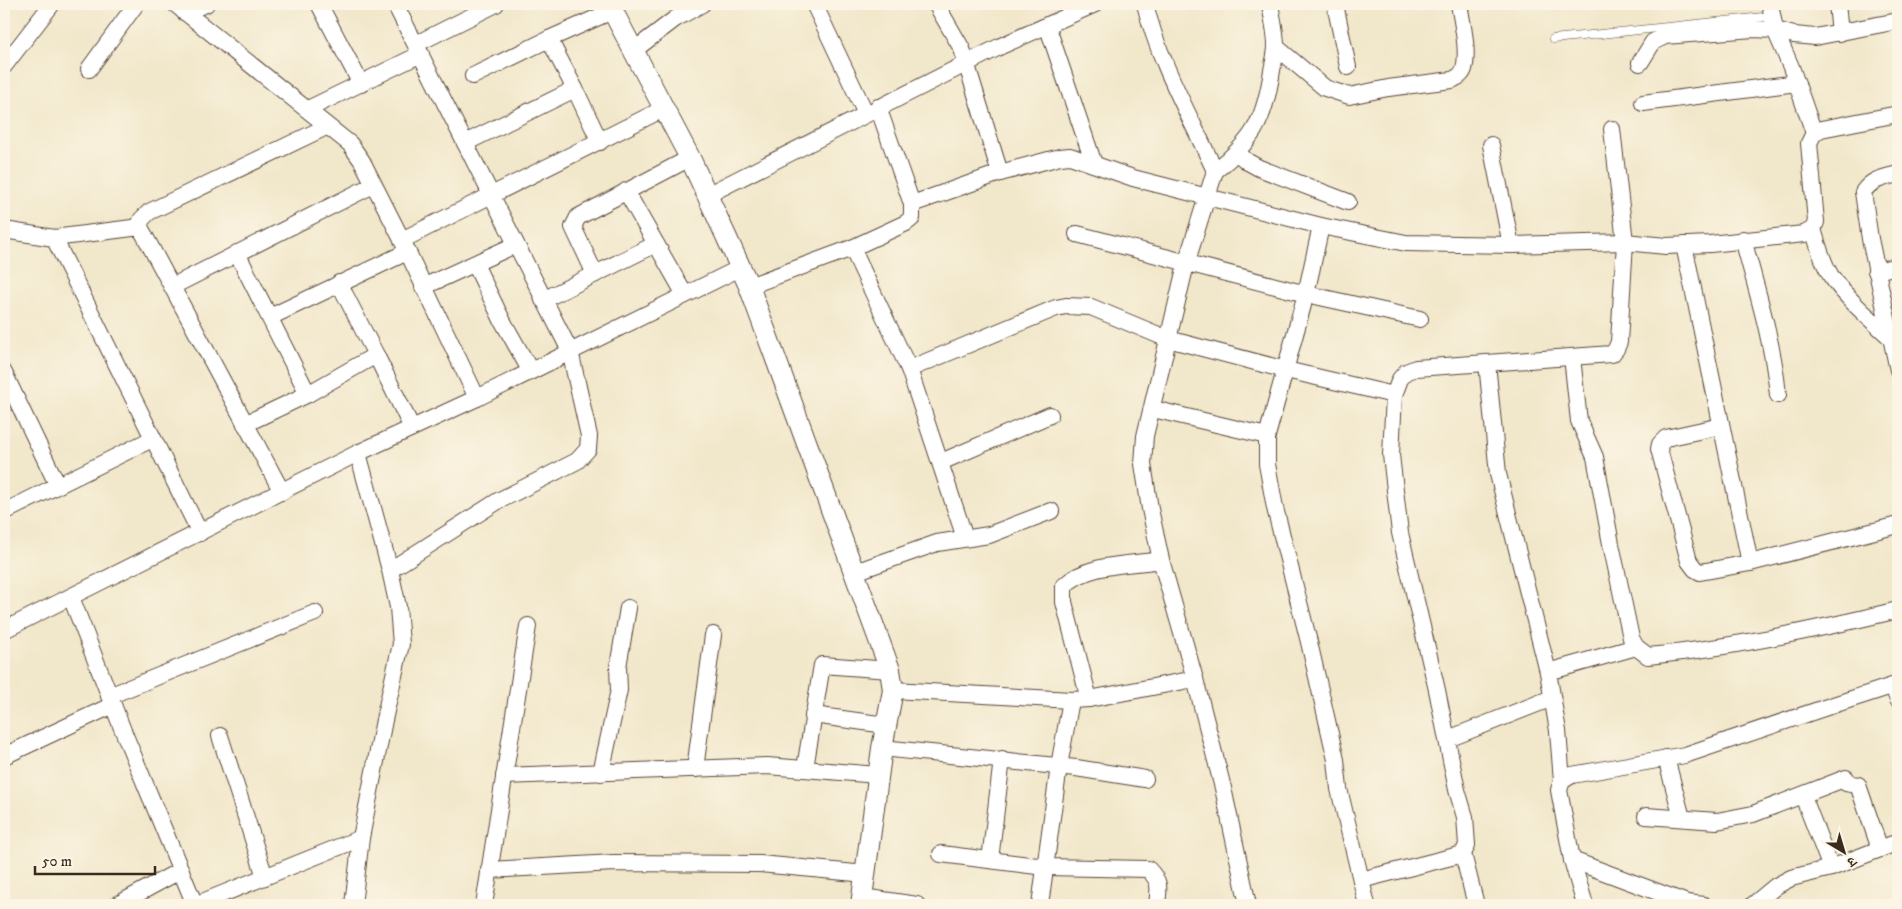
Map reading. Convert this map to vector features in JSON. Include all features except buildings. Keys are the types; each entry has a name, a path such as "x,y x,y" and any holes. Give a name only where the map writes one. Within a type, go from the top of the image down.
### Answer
{"street":[{"path":"4,66 52,4"},
{"path":"88,69 136,4"},
{"path":"180,8 206,4"},
{"path":"319,4 361,84"},
{"path":"390,570 498,501 577,460 588,449 588,436 570,351 395,4"},
{"path":"308,110 361,84 496,4"},
{"path":"633,51 675,19 702,4"},
{"path":"749,286 852,248 906,223 912,218 912,204 872,110 814,4"},
{"path":"936,4 962,49 1000,173"},
{"path":"707,195 966,63 1095,4"},
{"path":"1145,4 1160,52 1215,170"},
{"path":"1248,905 1223,788 1162,560 1143,464 1145,436 1153,409 1186,264 1206,196 1215,170 1238,153 1261,120 1276,46 1270,4"},
{"path":"1335,4 1348,67"},
{"path":"1276,46 1324,88 1349,96 1388,88 1452,80 1460,75 1464,68 1466,55 1459,4"},
{"path":"1837,4 1840,33"},
{"path":"473,76 610,7 690,158 749,286 890,670 893,690 878,775 862,901 917,905"},
{"path":"180,8 350,144 362,161 405,246 477,398"},
{"path":"1773,17 1794,36 1815,37 1898,21"},
{"path":"1640,63 1653,42 1665,36 1753,29 1773,17"},
{"path":"1773,17 1814,133"},
{"path":"1047,25 1094,164"},
{"path":"549,39 600,142"},
{"path":"1643,103 1797,83"},
{"path":"465,143 575,89"},
{"path":"270,317 339,283 491,196 664,109"},
{"path":"912,204 1000,173 1070,156 1133,178 1321,226 1406,243 1511,245 1624,242 1666,246 1710,244 1804,234 1813,229 1816,222 1810,142 1814,133 1822,129 1898,114"},
{"path":"282,492 140,227 141,220 149,212 326,126"},
{"path":"1476,905 1463,854 1467,845 1465,817 1457,790 1448,738 1400,533 1391,455 1394,395 1400,379 1406,372 1416,368 1612,354 1619,342 1624,242 1612,129"},
{"path":"1491,145 1511,245"},
{"path":"1238,153 1248,162 1259,168 1348,202"},
{"path":"595,274 573,227 578,217 690,158"},
{"path":"1898,174 1876,179 1863,192 1876,271 1898,370"},
{"path":"173,286 373,184"},
{"path":"626,191 685,295"},
{"path":"1321,226 1306,294 1267,436 1267,464 1275,508 1309,642 1336,760 1339,789 1367,905"},
{"path":"4,230 54,238 140,227"},
{"path":"1813,229 1820,254 1830,275 1852,303 1891,338"},
{"path":"1077,234 1306,294 1420,319"},
{"path":"54,238 200,533"},
{"path":"1744,239 1770,341 1778,395"},
{"path":"544,300 656,244"},
{"path":"423,287 515,245"},
{"path":"1684,245 1750,563"},
{"path":"852,248 909,369 965,538"},
{"path":"237,253 308,394"},
{"path":"475,264 502,320 530,370"},
{"path":"1876,271 1898,266"},
{"path":"4,630 358,453 477,398 530,370 740,268"},
{"path":"339,283 412,428"},
{"path":"909,369 1056,308 1066,306 1091,307 1168,339 1286,370 1394,395"},
{"path":"245,424 308,394 376,355"},
{"path":"1572,357 1579,421 1595,457 1631,638 1636,647 1648,656 1678,653 1818,630 1898,610"},
{"path":"1487,363 1498,474 1548,672 1558,731 1562,781 1558,790 1572,860 1585,905"},
{"path":"4,373 57,484"},
{"path":"1153,409 1267,436"},
{"path":"941,462 1050,415"},
{"path":"1721,426 1666,438 1660,444 1659,449 1689,560 1695,570 1700,572 1750,563 1898,525"},
{"path":"4,512 57,484 152,439"},
{"path":"353,905 361,838 401,644 398,607 390,570 358,453"},
{"path":"855,572 937,543 989,535 1051,511"},
{"path":"1089,699 1064,602 1064,586 1072,578 1089,570 1162,560"},
{"path":"70,597 195,905 361,838"},
{"path":"601,773 619,690 618,667 628,608"},
{"path":"4,756 111,700 315,613"},
{"path":"484,905 528,626"},
{"path":"695,769 713,635"},
{"path":"1548,672 1636,647"},
{"path":"805,768 822,665 890,670"},
{"path":"893,690 1071,700 1089,699 1195,679"},
{"path":"1562,781 1572,775 1685,755 1830,706 1897,690"},
{"path":"1448,738 1552,698"},
{"path":"1040,905 1059,766 1071,700"},
{"path":"813,715 886,725"},
{"path":"220,736 265,877"},
{"path":"882,748 1059,766 1144,779"},
{"path":"1666,758 1682,818"},
{"path":"990,860 1002,760"},
{"path":"504,776 767,766 878,775"},
{"path":"1646,816 1717,821 1753,814 1846,778 1846,783 1858,785 1880,849"},
{"path":"1803,796 1831,868"},
{"path":"1753,905 1776,886 1792,878 1831,868 1898,842"},
{"path":"941,854 1045,867 1148,869 1156,877 1160,887 1157,905"},
{"path":"1360,880 1463,854"},
{"path":"1572,860 1687,903 1704,905"},
{"path":"489,870 614,863 750,864 866,874"},
{"path":"117,905 181,870"}],"lane":[{"path":"1553,39 1773,17"}]}
